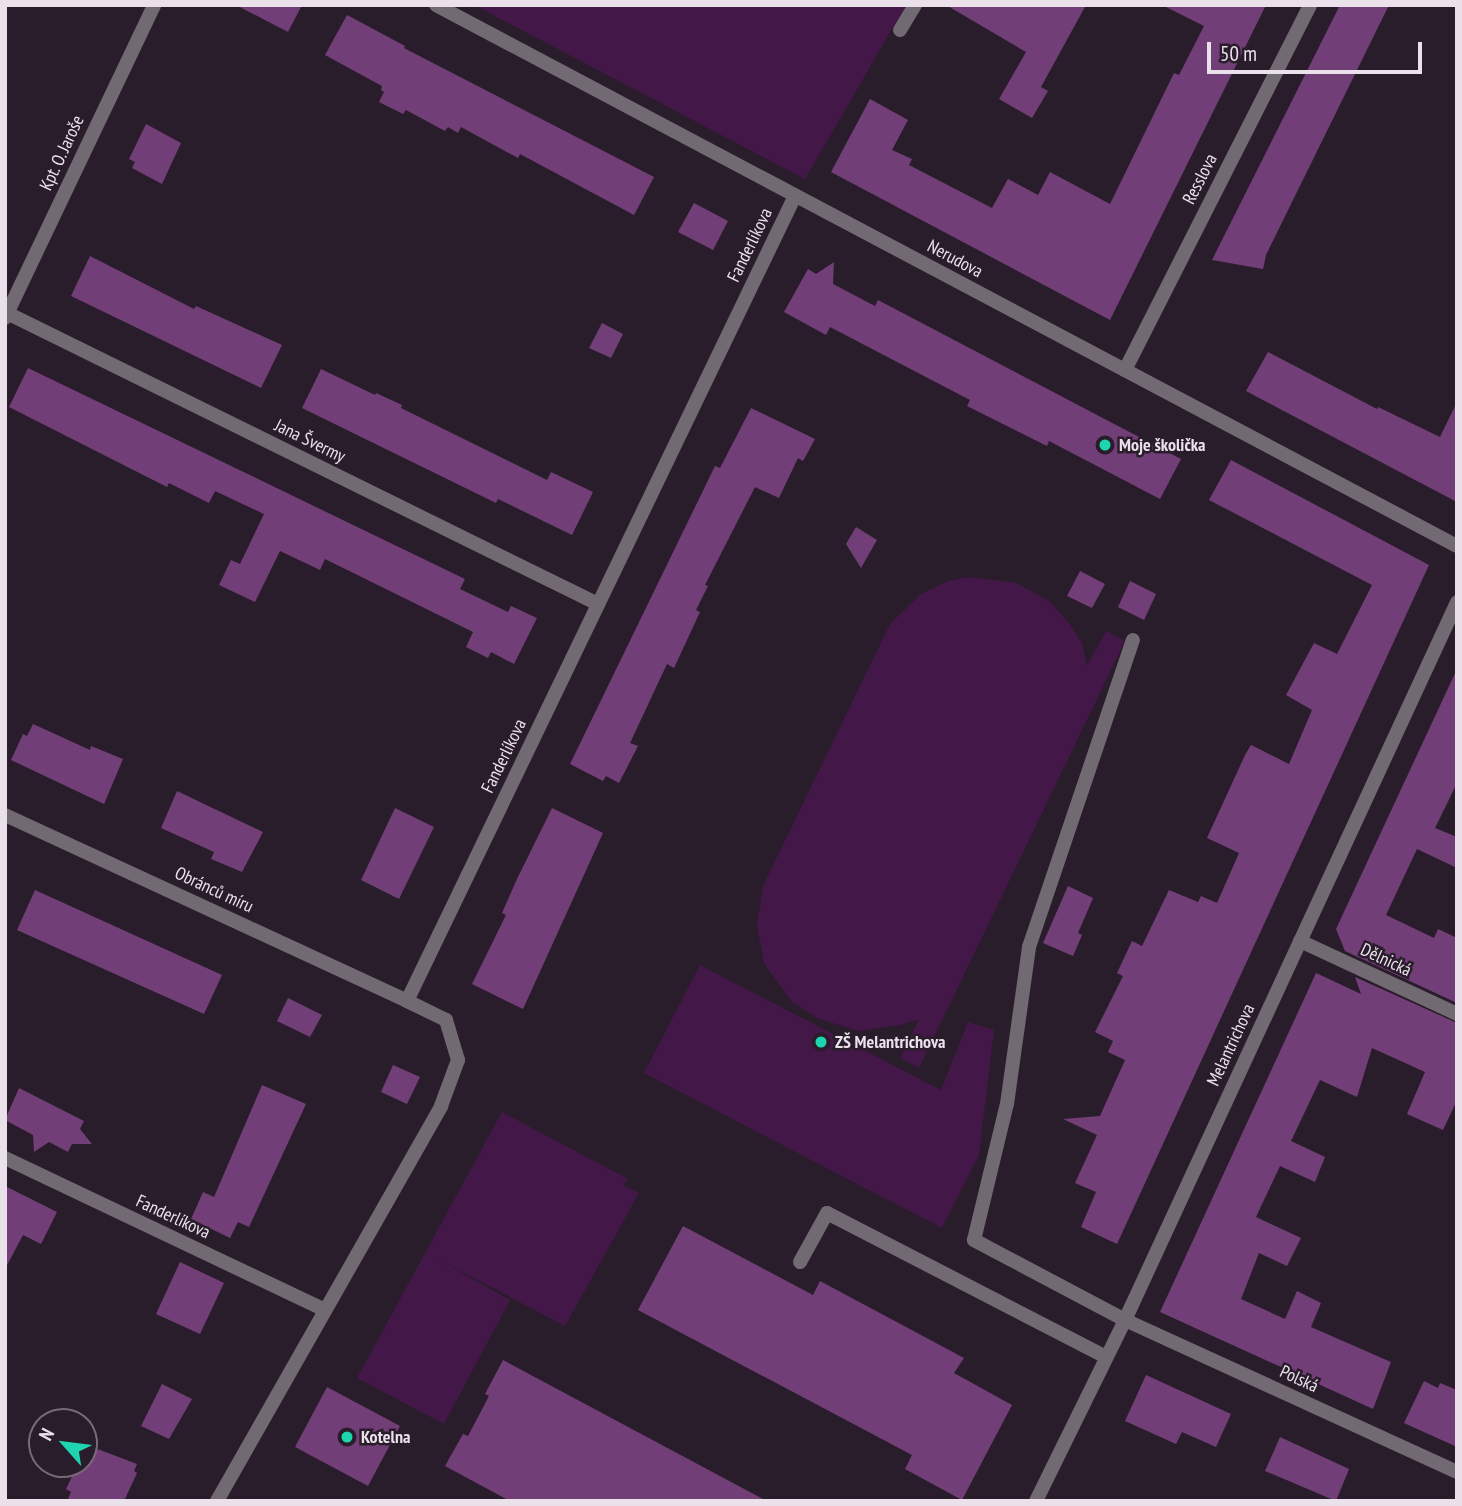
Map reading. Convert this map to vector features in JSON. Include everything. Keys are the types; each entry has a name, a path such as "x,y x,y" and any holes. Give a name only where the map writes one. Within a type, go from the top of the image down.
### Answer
{"street":[{"name":"Kpt. O. Jaroše","path":"6,315 154,5"},
{"name":"Nerudova","path":"436,5 1457,545"},
{"path":"900,30 915,5"},
{"name":"Resslova","path":"1125,370 1310,5"},
{"name":"Fanderlíkova","path":"407,1000 795,196"},
{"name":"Jana Švermy","path":"6,315 598,604"},
{"name":"Melantrichova","path":"1036,1501 1125,1320 1457,603"},
{"name":"Polská","path":"1133,640 1029,947 1007,1104 974,1240 1125,1320 1457,1472"},
{"name":"Obránců míru","path":"5,815 407,1000"},
{"name":"Dělnická","path":"1300,941 1457,1014"},
{"path":"217,1501 441,1106 458,1060 446,1020 407,1000"},
{"name":"Fanderlíkova","path":"5,1158 325,1310"},
{"path":"800,1262 827,1213 1106,1357"}],"shaded area":[{"path":"474,5 906,5 805,179"},
{"path":"969,577 1017,583 1050,602 1082,643 1087,666 1106,631 1125,641 919,1068 900,1058 919,1019 901,1025 858,1031 817,1018 791,1001 764,963 757,926 763,886 890,624 921,594 948,581"},
{"path":"700,965 941,1090 968,1022 994,1030 979,1155 942,1228 644,1073"},
{"path":"502,1112 628,1179 624,1186 639,1193 565,1326 434,1257 510,1300 444,1424 357,1378"}],"building":[{"path":"236,5 302,5 288,32"},
{"path":"946,5 1086,5 1041,87 1048,91 1032,118 999,99 1026,52"},
{"path":"1162,5 1266,5 1110,320 831,172 870,99 908,120 892,150 912,159 909,165 992,208 1008,179 1038,195 1050,172 1110,204 1174,73 1179,75 1204,26"},
{"path":"1340,5 1389,5 1266,255 1263,269 1212,260"},
{"path":"347,15 405,46 404,48 654,177 634,215 520,154 518,158 461,127 458,133 448,127 445,131 406,110 403,114 379,102 384,92 381,90 382,86 325,55"},
{"path":"146,124 181,143 162,184 132,168 135,162 129,159"},
{"path":"694,203 728,221 713,250 678,232"},
{"path":"90,256 194,309 196,306 282,345 261,388 71,296"},
{"path":"834,262 833,284 875,306 878,300 1181,459 1160,499 1049,441 1047,446 967,406 970,400 830,327 826,335 784,312 808,269 816,274"},
{"path":"602,323 623,334 611,358 589,348"},
{"path":"1268,352 1377,409 1378,407 1440,437 1457,402 1457,502 1246,391"},
{"path":"28,368 465,579 460,589 508,612 511,606 537,618 514,664 491,652 488,658 466,647 473,632 325,559 320,570 280,551 255,602 219,585 231,560 240,564 264,514 215,491 209,503 169,483 167,487 9,407"},
{"path":"321,369 402,405 401,408 547,480 551,472 593,492 572,535 498,499 496,503 302,408"},
{"path":"751,408 815,439 803,461 798,458 779,498 755,487 705,585 708,586 696,610 700,612 674,668 667,664 630,743 638,746 619,783 606,776 603,781 570,764 715,466 720,468"},
{"path":"1231,460 1429,565 1117,1244 1081,1227 1096,1192 1075,1183 1097,1135 1063,1119 1100,1116 1125,1060 1108,1052 1113,1041 1095,1032 1123,976 1117,973 1132,941 1142,946 1169,890 1198,902 1201,896 1217,903 1239,853 1207,838 1245,755 1251,745 1289,764 1312,710 1286,695 1314,643 1337,654 1372,585 1209,500"},
{"path":"856,527 877,540 861,568 846,544"},
{"path":"1080,571 1105,584 1092,608 1067,596"},
{"path":"1130,581 1156,594 1144,620 1118,607"},
{"path":"1457,669 1457,783 1435,828 1457,837 1457,868 1417,849 1386,915 1434,938 1438,929 1457,938 1457,1003 1345,951 1336,929"},
{"path":"33,724 90,750 91,746 123,759 104,804 11,760 23,734 27,736"},
{"path":"177,791 263,832 242,872 211,859 214,852 161,828"},
{"path":"395,808 434,827 399,899 361,880"},
{"path":"552,808 603,833 523,1009 472,984 506,915 502,913 517,879"},
{"path":"1068,886 1093,898 1078,933 1082,935 1073,956 1043,943"},
{"path":"35,890 222,975 204,1014 17,930"},
{"path":"1316,973 1361,994 1355,977 1457,1023 1457,1100 1443,1130 1407,1114 1425,1072 1372,1048 1357,1097 1320,1080 1291,1141 1325,1157 1315,1182 1280,1166 1256,1217 1301,1238 1287,1266 1259,1253 1241,1299 1285,1319 1297,1291 1321,1303 1311,1327 1391,1362 1373,1409 1160,1312"},
{"path":"288,998 322,1015 310,1037 277,1021"},
{"path":"393,1065 420,1077 407,1104 381,1092"},
{"path":"262,1085 306,1104 249,1227 238,1222 230,1238 191,1219 203,1192 214,1197"},
{"path":"19,1088 84,1121 80,1129 92,1144 72,1144 68,1152 49,1142 34,1152 33,1135 5,1120"},
{"path":"5,1186 57,1212 41,1244 23,1235 5,1269"},
{"path":"683,1226 813,1295 820,1281 964,1358 954,1373 1012,1405 962,1500 905,1469 912,1455 638,1310"},
{"path":"180,1262 224,1283 200,1334 156,1314"},
{"path":"503,1360 767,1501 510,1501 445,1466 463,1434 468,1436 489,1396 485,1394"},
{"path":"1146,1375 1231,1414 1216,1447 1182,1432 1176,1444 1125,1421"},
{"path":"1424,1381 1438,1388 1440,1383 1457,1390 1457,1447 1404,1423"},
{"path":"162,1384 192,1399 169,1439 141,1426"},
{"name":"Kotelna","path":"327,1387 400,1426 368,1486 295,1447"},
{"path":"1280,1437 1349,1469 1336,1501 1265,1471"},
{"path":"98,1449 137,1464 134,1471 137,1473 124,1501 67,1501 71,1492 66,1489 71,1478 98,1478"}],"place":[{"name":"Moje školička","path":"1105,445"},
{"name":"ZŠ Melantrichova","path":"821,1042"},
{"name":"Kotelna","path":"347,1437"}]}
